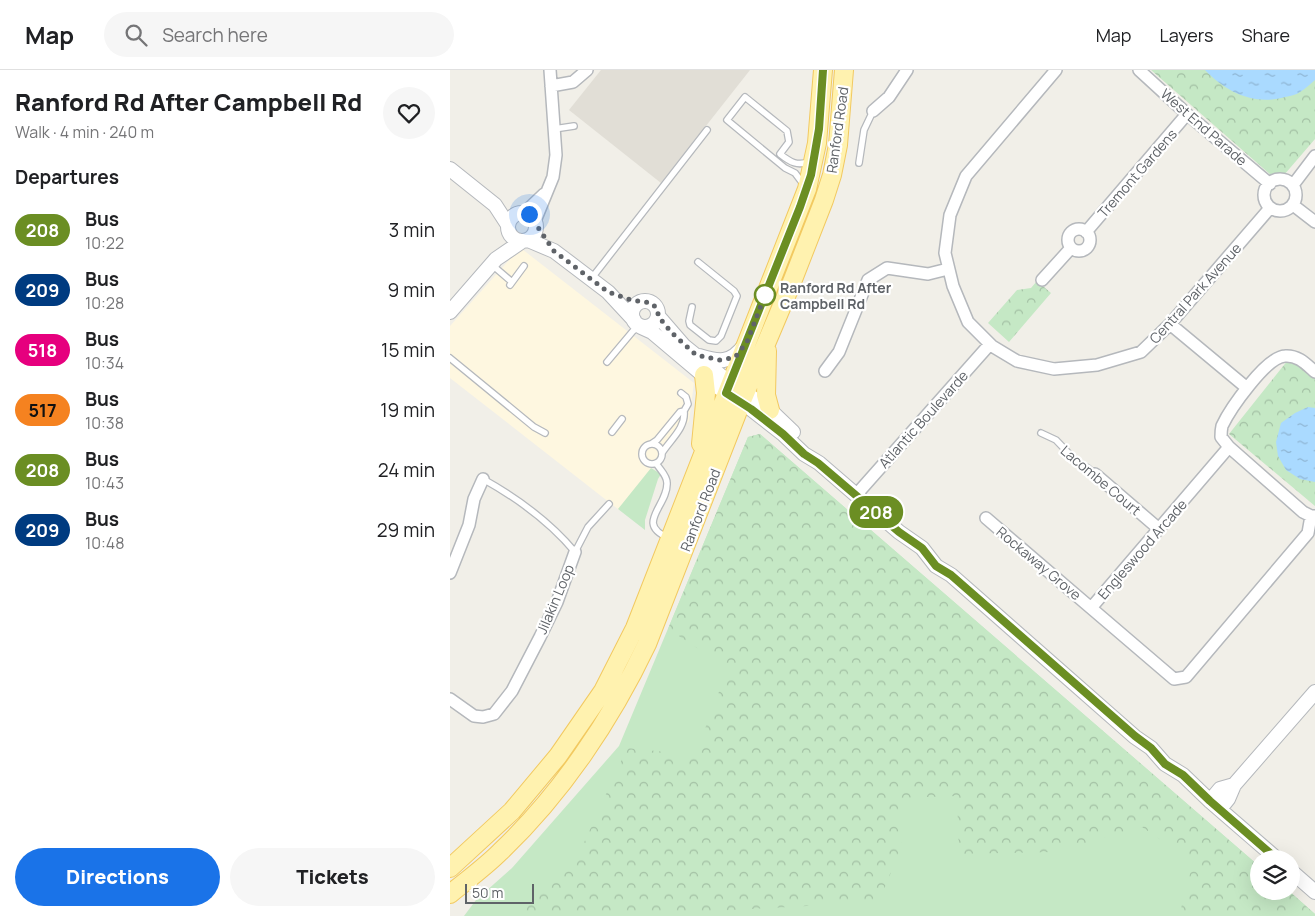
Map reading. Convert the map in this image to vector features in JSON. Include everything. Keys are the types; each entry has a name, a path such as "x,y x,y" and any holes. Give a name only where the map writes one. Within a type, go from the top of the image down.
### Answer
{"main road":[{"name":"Ranford Road","path":"450,894 500,853 550,798 595,738 633,674 647,644 702,503 736,392 747,342 806,189 815,158 823,70"},
{"name":"Ranford Road","path":"450,868 512,811 558,756 603,691 635,628 678,535 699,465 720,413 736,392 768,338 815,224 832,175 838,145 844,70"},
{"path":"768,338 766,396 770,410"},
{"path":"699,465 706,393 704,375"}],"street":[{"path":"529,218 548,191 553,177 556,155 550,70"},
{"path":"551,86 573,82 587,70"},
{"path":"873,112 889,97 907,70"},
{"name":"Central Park Avenue","path":"1056,70 966,176 950,215 945,253 953,286 968,322 990,344 1017,361 1054,369 1097,365 1141,352 1170,324 1270,208"},
{"name":"West End Parade","path":"1139,70 1187,114 1270,184"},
{"name":"Tremont Gardens","path":"1042,280 1071,248 1068,241 1070,234 1079,229 1086,232 1187,114"},
{"path":"1292,185 1315,156"},
{"path":"450,169 495,205 529,218 554,251 608,292 636,325 652,332 704,375 770,410 808,447 816,461"},
{"path":"1282,179 1292,185 1296,193 1293,205 1285,211 1279,212 1270,208 1264,199 1264,193 1270,184 1282,179"},
{"path":"495,205 513,239 554,251"},
{"path":"1293,205 1315,222"},
{"path":"450,312 493,261 511,218 529,218"},
{"path":"493,261 534,235 529,218"},
{"path":"825,371 839,352 868,280 887,268 928,274 948,269"},
{"path":"608,292 631,300 653,304 658,311 654,324 650,326 636,325"},
{"path":"636,325 633,312 634,307 641,302"},
{"path":"658,316 684,346 804,454 816,461 899,532 922,548 936,566 951,575 1151,748 1165,764 1183,775 1267,850"},
{"path":"1170,324 1247,388"},
{"path":"696,355 715,360 732,358 736,356 747,342"},
{"name":"Atlantic Boulevarde","path":"856,495 990,344"},
{"path":"1313,516 1303,512 1229,447 1221,438 1221,428 1247,388 1272,360 1285,356 1299,358 1315,372"},
{"name":"Engleswood Arcade","path":"1229,447 1091,608 1174,678 1186,677 1308,533 1313,516"},
{"name":"Lacombe Court","path":"1096,474 1159,529"},
{"name":"Jilakin Loop","path":"450,573 469,525 474,499 483,479"},
{"name":"Rockaway Grove","path":"986,518 1091,608"},
{"name":"Jilakin Loop","path":"450,699 474,716 483,717 494,714 512,691 540,637 557,602 575,552"},
{"path":"1215,805 1220,789 1234,785 1315,692"},
{"path":"1300,878 1313,887"}],"lane":[{"path":"806,189 795,173 785,168 726,120 745,97 787,131 789,142 780,154 793,163 803,164 815,158"},
{"path":"859,163 860,145 864,130 873,112"},
{"path":"554,129 574,126"},
{"path":"592,280 707,130"},
{"path":"493,261 511,283 524,266"},
{"path":"692,307 688,321 690,325 709,340 716,341 721,336 737,296 734,291 698,262"},
{"path":"607,362 624,345 636,325"},
{"path":"450,358 545,434"},
{"path":"681,393 686,397 688,404 684,411 680,412 657,440 645,447 640,460 656,463 661,459 662,453 682,426 685,417 684,411"},
{"path":"612,432 622,419"},
{"name":"Lacombe Court","path":"1042,433 1056,440 1077,462 1096,474"},
{"path":"651,444 659,448 662,453"},
{"path":"634,449 642,452"},
{"path":"656,463 667,480 667,490 652,520 654,529 660,534 678,535 692,512 702,503"},
{"name":"Jilakin Loop","path":"483,479 505,491 559,533 575,552"},
{"path":"575,552 588,527 609,504"}],"shaded area":[{"path":"601,70 750,70 661,183 569,110"},
{"path":"522,249 694,383 689,421 619,510 450,378 450,326 518,250"}],"green space":[{"path":"1151,70 1315,70 1315,139 1284,175 1272,176"},
{"path":"1037,281 1051,293 1009,342 988,323 1017,290 1031,288"},
{"path":"1292,355 1315,374 1315,506 1229,434"},
{"path":"760,434 1250,858 1250,900 1299,900 1315,916 464,916 476,900 512,868 619,746 748,437"},
{"path":"760,434 1250,858 1250,900 1299,900 1315,916 1179,916 1193,862 1142,827 1054,852 959,854 957,796 899,798 902,845 879,902 625,916 537,916 516,907 577,858 627,748 695,755 728,668 668,629 748,437"},
{"path":"651,468 661,474 645,520 645,530 618,509"}],"water":[{"path":"1205,70 1315,70 1315,80 1295,95 1262,100 1231,91"},
{"path":"1308,407 1315,408 1315,482 1300,479 1286,470 1278,456 1276,442 1281,423"}],"bus line":[{"name":"208","path":"823,70 819,129 811,175 726,393 751,409 783,434 804,454 816,461 899,532 922,548 936,566 951,575 1151,748 1165,764 1183,775 1267,850"}],"place":[{"name":"Ranford Rd After Campbell Rd","path":"765,295"}],"route":[{"path":"529,214 533,217 554,251 608,292 631,300 653,304 658,311 658,316 684,346 696,355 707,359 720,360 736,356 747,342 765,295"}]}
